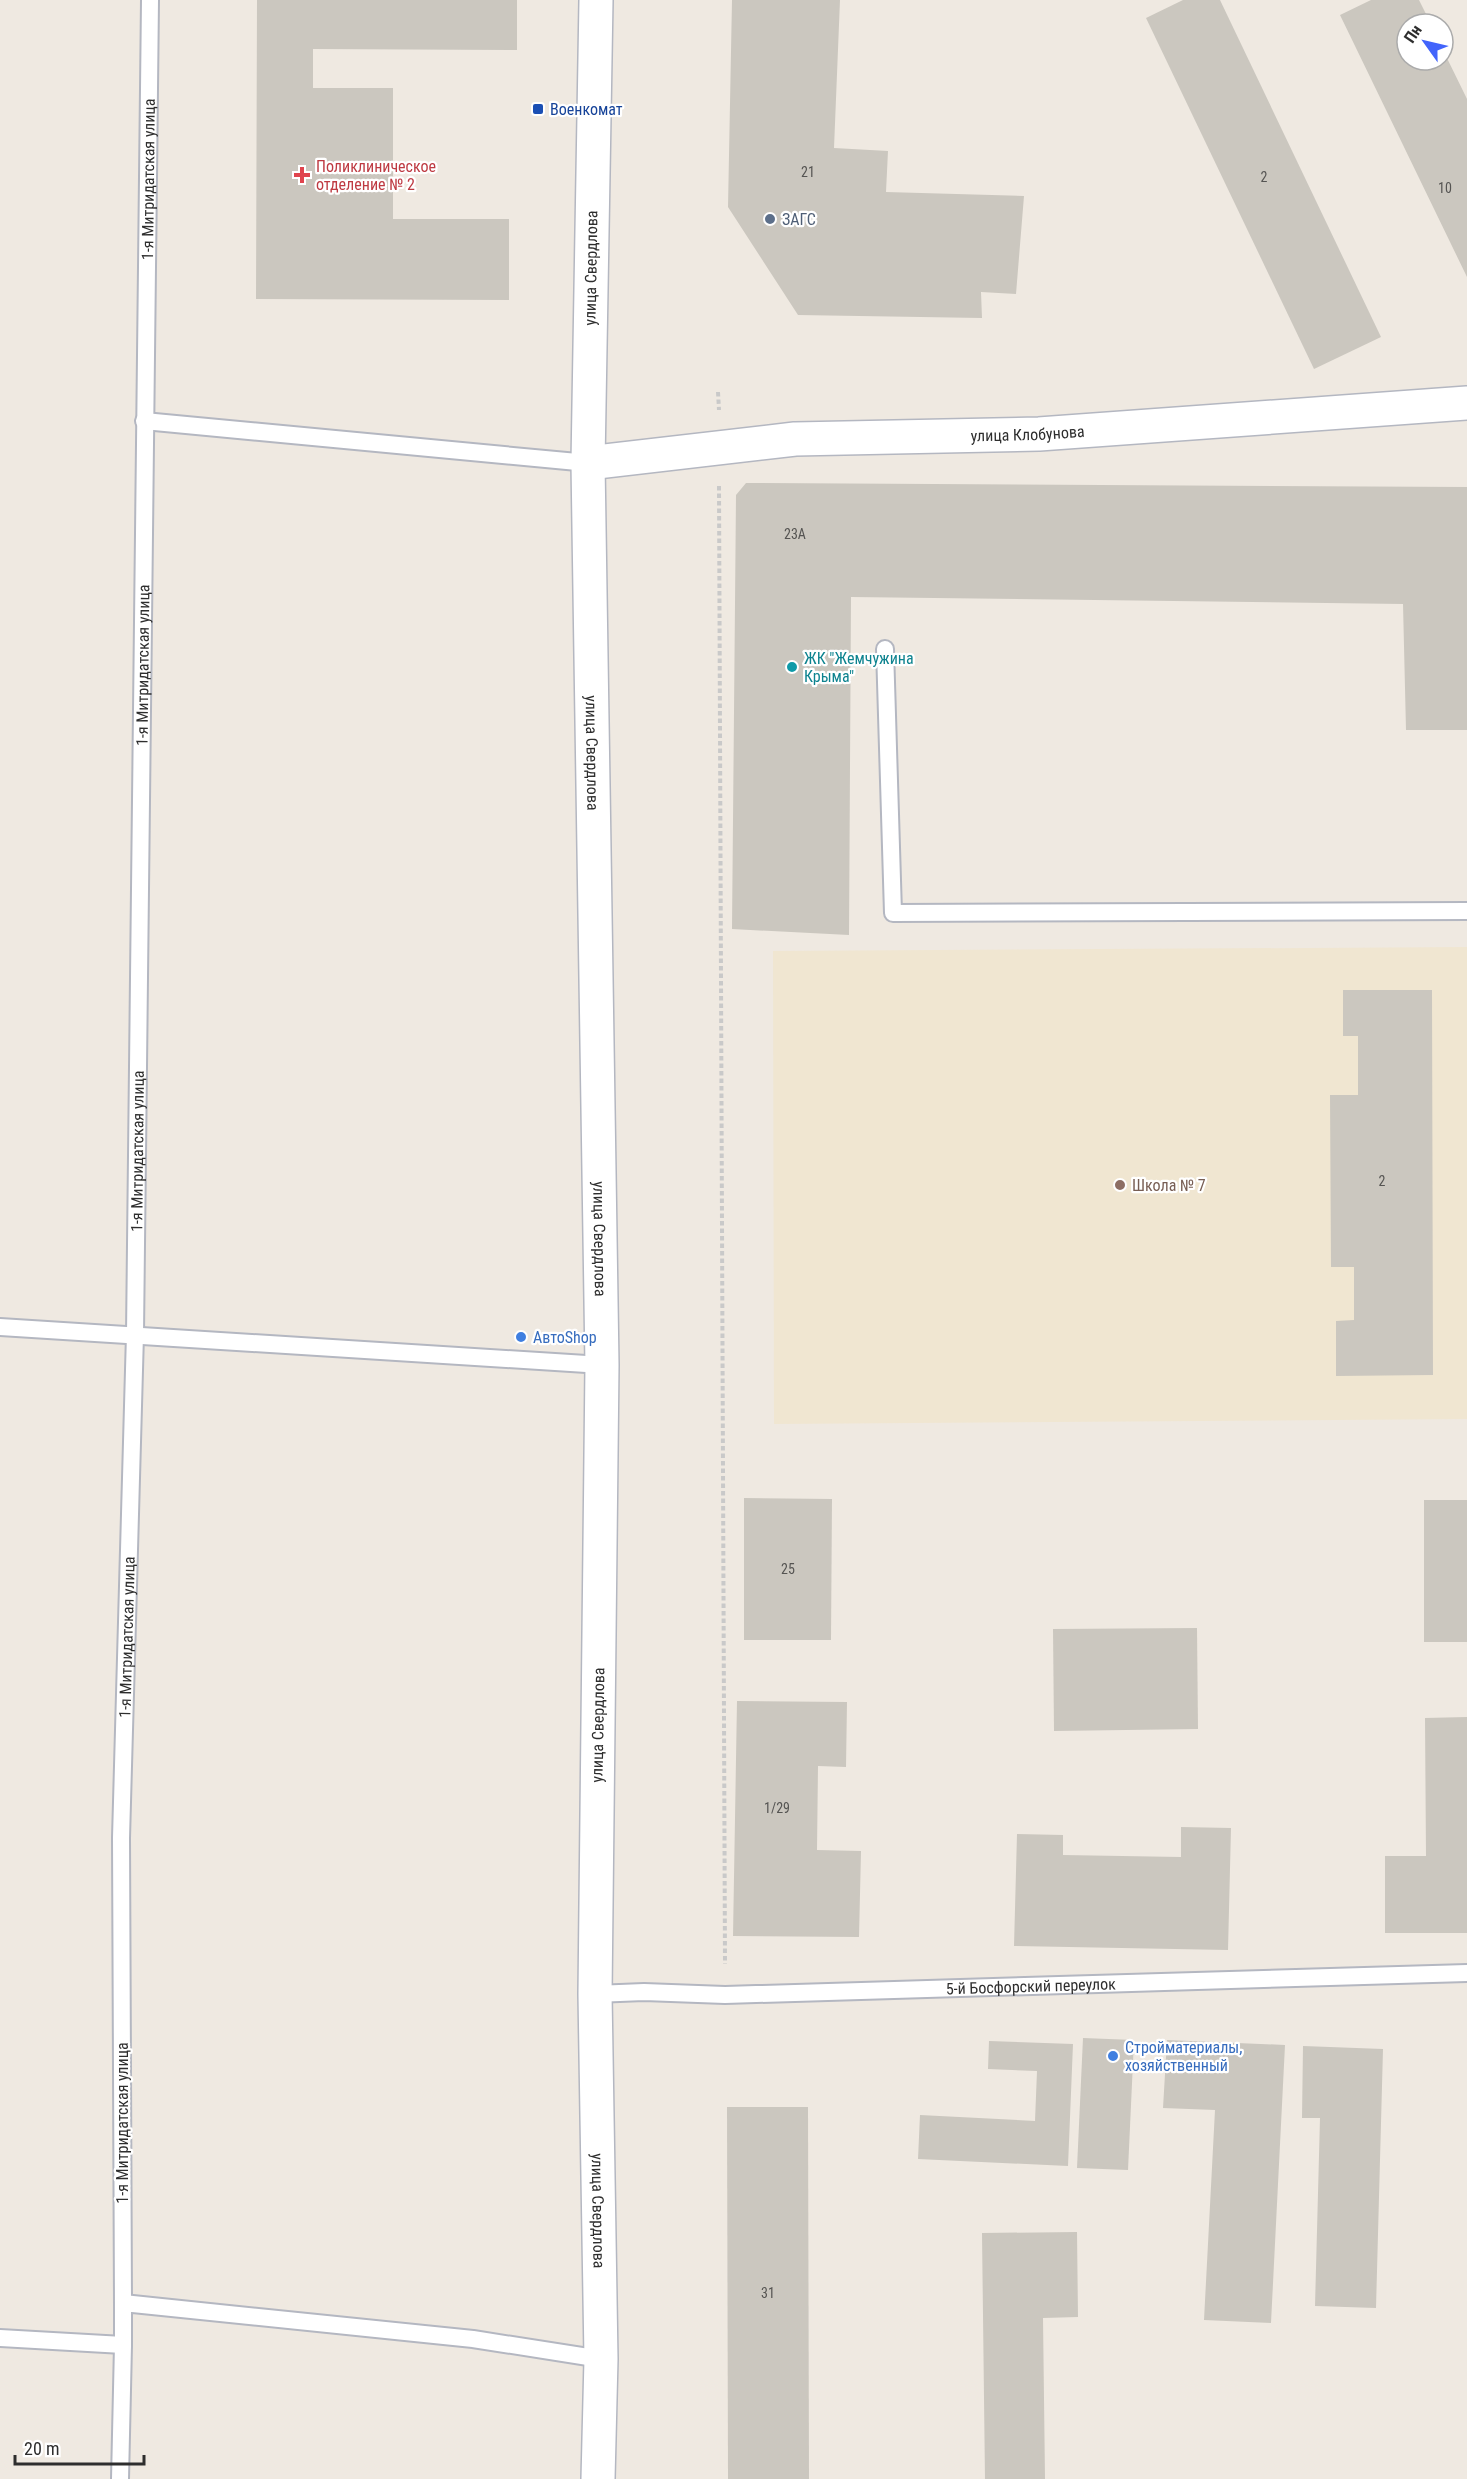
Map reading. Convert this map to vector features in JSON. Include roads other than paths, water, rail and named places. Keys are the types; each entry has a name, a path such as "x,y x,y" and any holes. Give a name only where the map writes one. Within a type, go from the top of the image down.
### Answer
{"main road":[{"name":"улица Свердлова","path":"596,0 588,463 602,1365 596,1994 601,2359 598,2479"},
{"name":"улица Клобунова","path":"588,463 795,439 1040,434 1467,403"}],"lane":[{"name":"1-я Митридатская улица","path":"123,2345 121,1838 135,1334 150,0"},
{"path":"144,421 588,463"},
{"path":"885,649 893,913 1467,911"},
{"path":"0,1327 602,1365"},
{"name":"5-й Босфорский переулок","path":"596,1994 644,1992 725,1995 1467,1973"},
{"path":"123,2303 473,2339 601,2359"},
{"path":"0,2338 123,2345 120,2479"}],"place":[{"name":"Военкомат","path":"538,109"},
{"name":"Поликлиническое отделение № 2","path":"302,175"},
{"name":"ЗАГС","path":"770,219"},
{"name":"ЖК \"Жемчужина Крыма\"","path":"792,667"},
{"name":"Школа № 7","path":"1120,1185"},
{"name":"АвтоShop","path":"521,1337"},
{"name":"Стройматериалы, хозяйственный","path":"1113,2056"}]}
